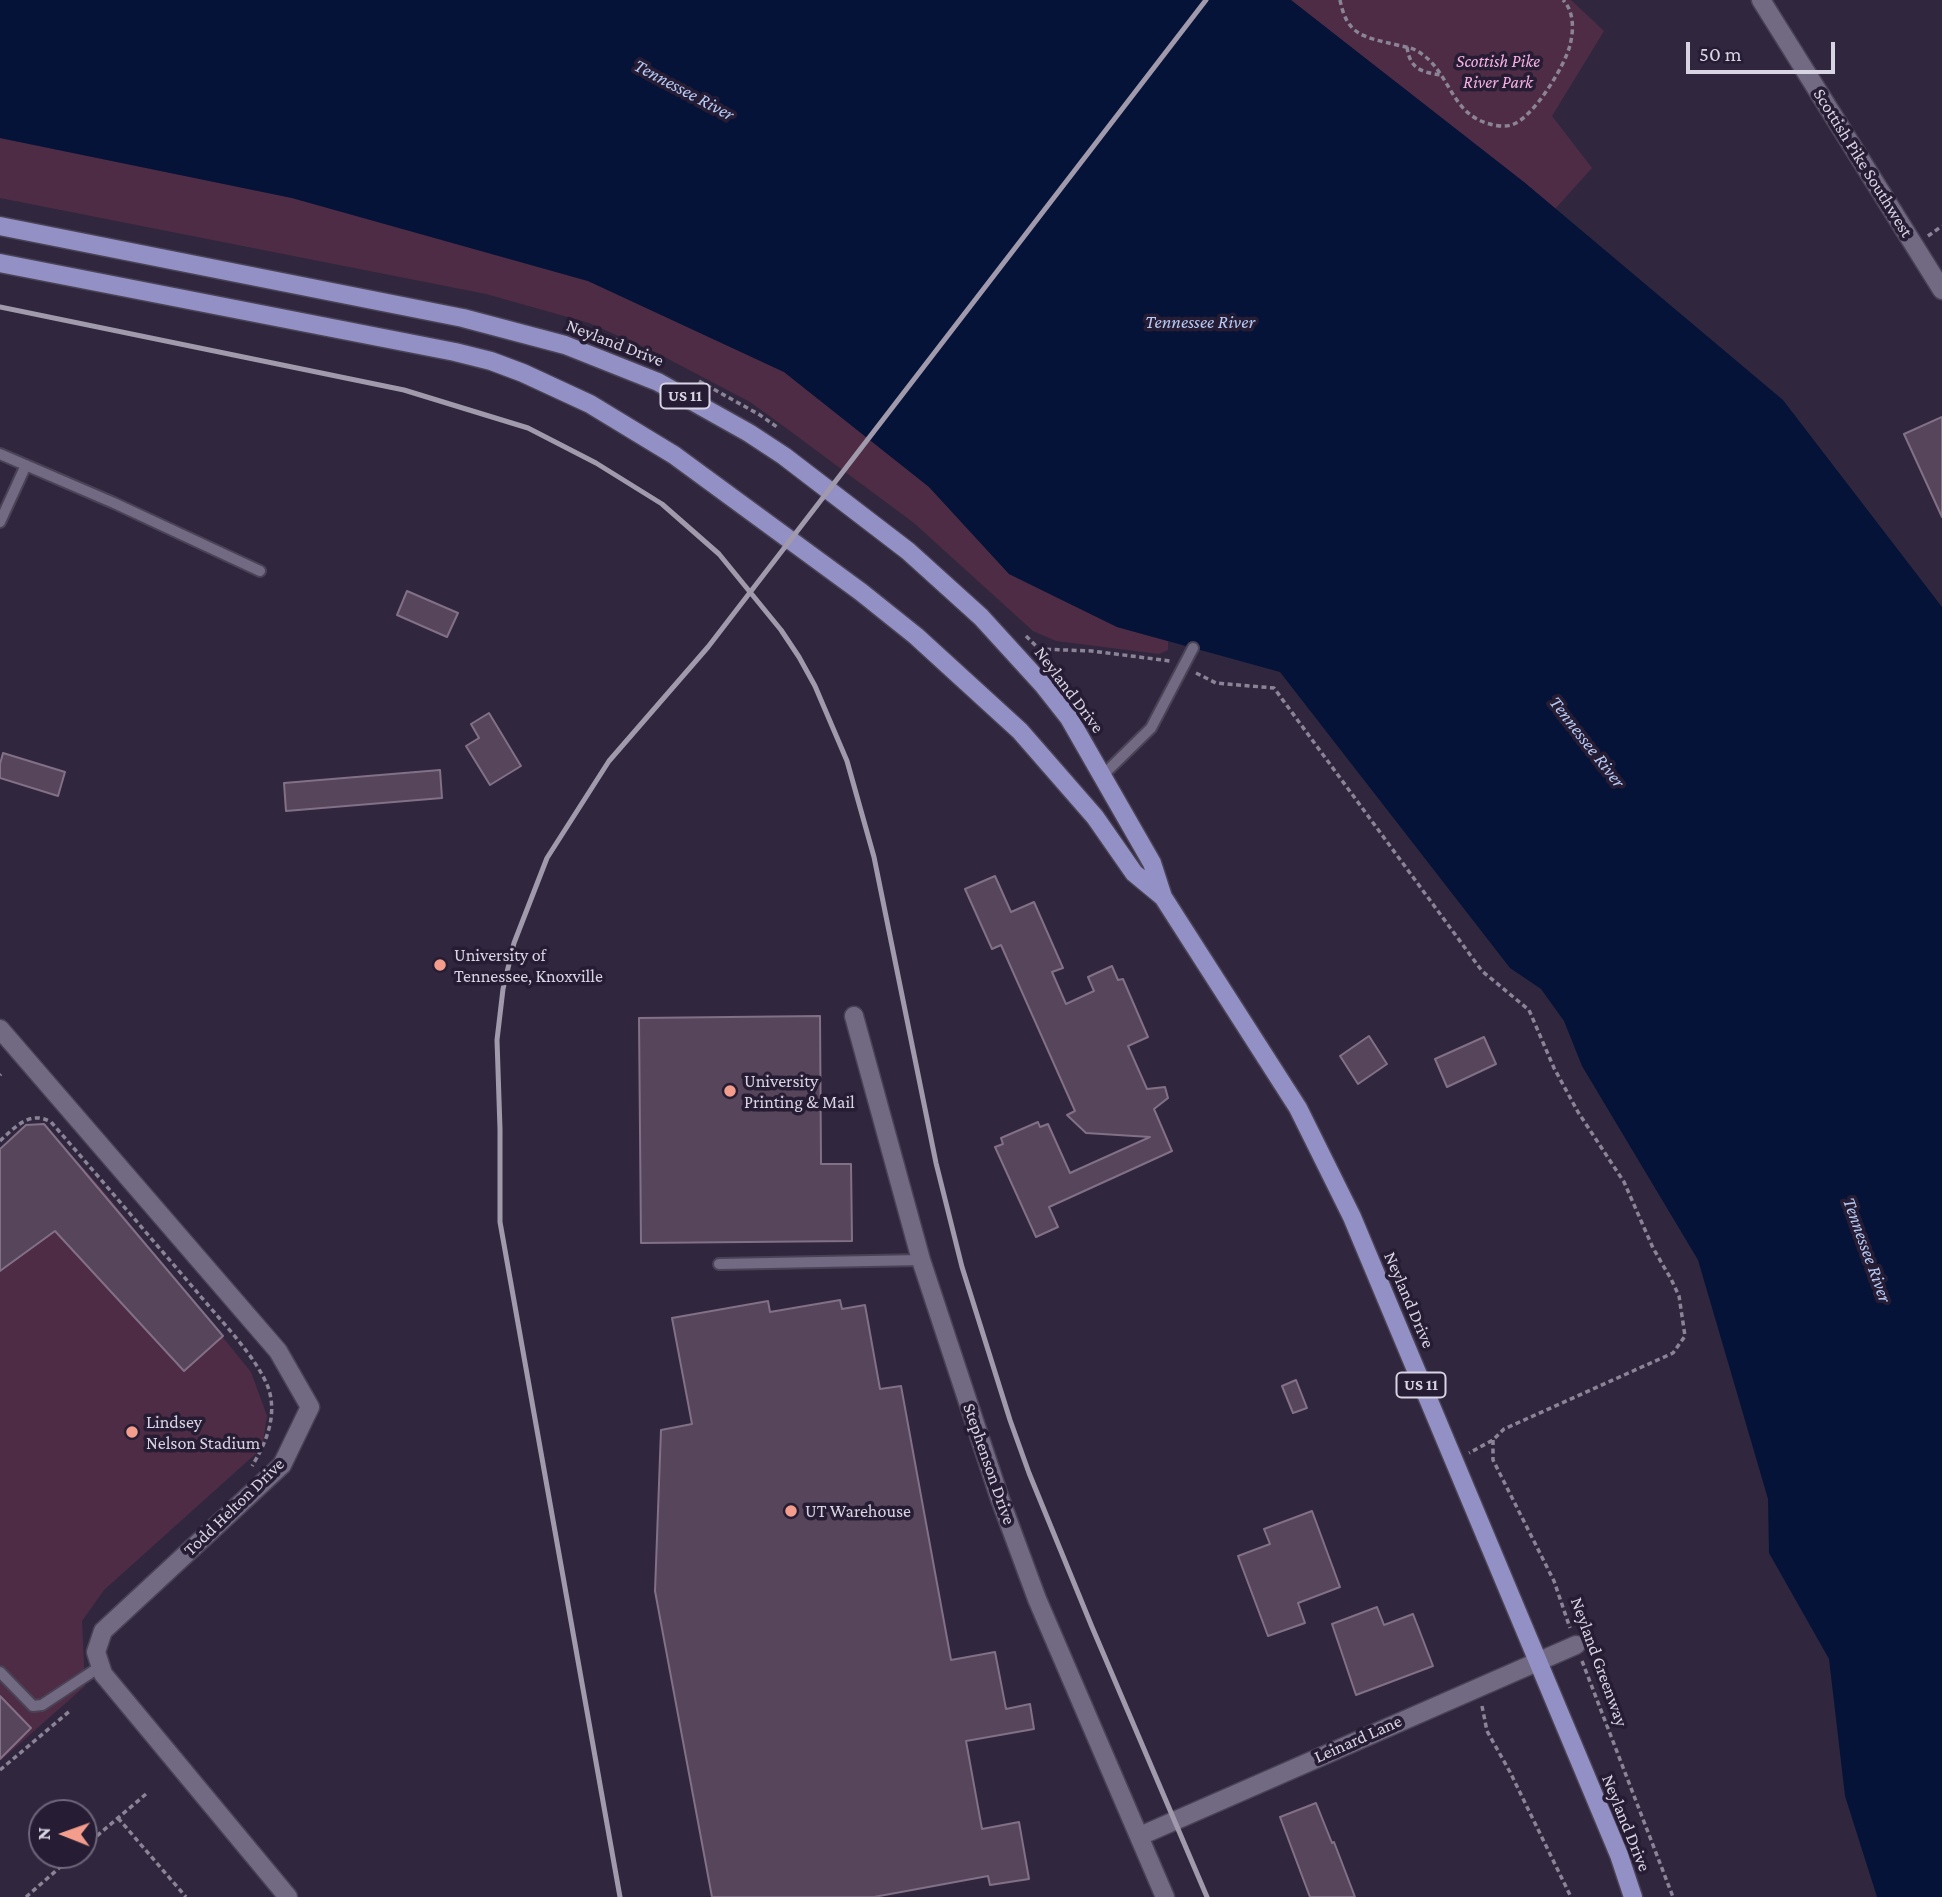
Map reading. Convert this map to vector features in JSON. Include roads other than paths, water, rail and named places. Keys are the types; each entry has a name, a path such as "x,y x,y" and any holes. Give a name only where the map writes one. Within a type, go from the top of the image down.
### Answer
{"main road":[{"name":"Neyland Drive","path":"0,226 494,325 565,345 658,382 749,433 772,449 908,551 981,617 1069,718 1153,863 1163,897 1298,1108 1352,1217 1619,1855 1633,1897"},
{"name":"Neyland Drive","path":"0,263 455,352 523,373 590,404 701,474 916,636 1020,732 1095,817 1134,873 1163,897"}],"street":[{"name":"Scottish Pike Southwest","path":"1761,0 1942,290"},
{"name":"Stephenson Drive","path":"854,1016 921,1260 999,1499 1033,1587 1165,1897"},
{"name":"Todd Helton Drive","path":"0,1029 278,1351 310,1407 282,1465 103,1631 96,1652 101,1666"},
{"name":"Leinard Lane","path":"1140,1836 1576,1645"},
{"path":"101,1666 103,1674 288,1897"}],"lane":[{"path":"0,454 260,571"},
{"path":"0,522 26,465"},
{"path":"1102,776 1151,728 1193,648"},
{"path":"719,1264 921,1260"},
{"path":"0,1672 33,1706 42,1705 101,1666"}],"water":[{"name":"Tennessee River","path":"0,0 1291,0 1524,182 1783,400 1942,607 1942,1897 1877,1897 1845,1796 1829,1659 1769,1553 1768,1499 1698,1260 1582,1066 1564,1021 1541,989 1510,968 1280,672 1117,627 1009,574 929,487 784,372 588,281 292,198 0,138"}],"railway":[{"path":"620,1897 500,1222 497,1040 503,989 514,943 547,858 609,761 708,647 1206,0"},
{"path":"0,307 404,390 528,428 596,463 662,504 719,554 781,630 815,686 847,761 874,857 936,1163 962,1267 1010,1420 1092,1627 1207,1897"}],"place":[{"name":"University of Tennessee, Knoxville","path":"440,965"},
{"name":"University Printing & Mail","path":"730,1091"},
{"name":"Lindsey Nelson Stadium","path":"132,1432"},
{"name":"UT Warehouse","path":"791,1511"}],"park label":[{"name":"Scottish Pike River Park","path":"1498,71"}]}
